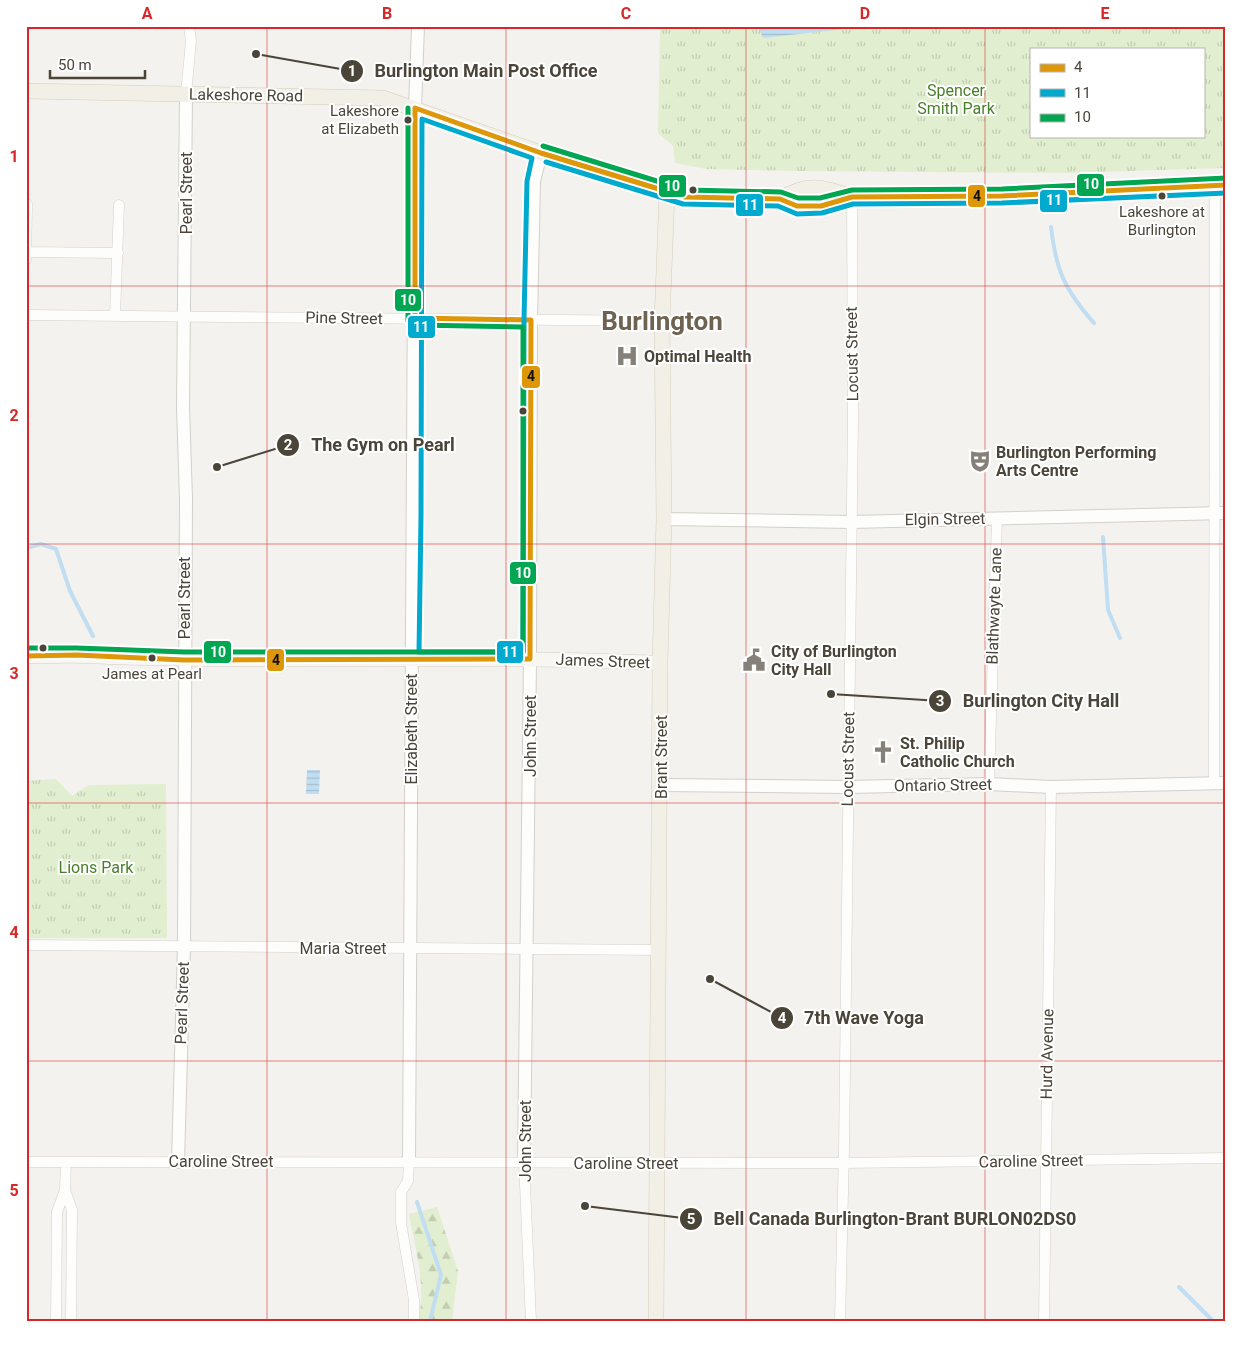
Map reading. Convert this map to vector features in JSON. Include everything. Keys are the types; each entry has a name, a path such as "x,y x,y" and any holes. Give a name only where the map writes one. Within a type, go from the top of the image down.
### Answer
{"main road":[{"name":"Lakeshore Road","path":"26,92 383,98 541,153 667,193 700,198 780,199 798,206 821,206 852,197 996,196 1220,185"},
{"name":"Brant Street","path":"656,1321 656,1163 660,950 660,663 664,519 662,321 667,193"},
{"name":"James Street","path":"30,659 77,655 184,660 530,659 660,663"}],"street":[{"path":"186,94 192,41 190,26"},
{"name":"Elizabeth Street","path":"409,1162 415,108 418,26"},
{"name":"Pearl Street","path":"178,1162 184,947 186,499 183,408 186,317 186,94"},
{"name":"John Street","path":"531,1321 524,1162 528,950 531,320 534,181 541,153"},
{"path":"1220,185 1220,782"},
{"name":"Locust Street","path":"840,1321 844,1163 851,522 852,197"},
{"path":"26,260 27,204"},
{"path":"115,316 119,204"},
{"path":"26,252 118,253"},
{"name":"Pine Street","path":"26,315 662,321"},
{"name":"Elgin Street","path":"664,519 851,522 1220,513"},
{"name":"Blathwayte Lane","path":"989,784 997,518"},
{"name":"Ontario Street","path":"661,785 847,787 989,784 1051,787 1220,782"},
{"name":"Hurd Avenue","path":"1044,1321 1051,787"},
{"name":"Maria Street","path":"26,945 660,950"},
{"name":"Caroline Street","path":"26,1162 844,1163 1226,1158"},
{"path":"409,1162 408,1181 401,1192 401,1223 414,1300 414,1321"},
{"path":"56,1321 57,1212 65,1190 66,1163"},
{"path":"65,1190 72,1210 71,1321"}],"green space":[{"name":"Spencer Smith Park","path":"660,26 1226,26 1226,168 1067,173 706,169 675,163 673,146 658,133"},
{"name":"Lions Park","path":"56,779 72,796 88,785 166,784 167,938 26,938 26,781"},
{"path":"437,1207 458,1271 452,1321 418,1321 421,1282 409,1214"}],"water":[{"path":"758,26 871,26 763,38"},
{"path":"307,770 320,770 319,794 306,794"}],"waterway":[{"path":"1051,227 1059,268 1069,290 1094,323"},
{"path":"1103,537 1108,610 1120,638"},
{"path":"26,548 41,544 56,549 70,591 93,636"},
{"path":"417,1202 441,1275 430,1321"},
{"path":"1179,1287 1213,1321"}],"transit line":[{"name":"10","path":"26,648 184,652 523,652 523,327 415,325 408,321 408,108"},
{"name":"4","path":"26,656 77,655 184,660 530,659 531,320 415,318 415,108 541,153 685,197 780,199 797,206 821,206 852,197 1002,196 1226,185"},
{"name":"11","path":"422,119 532,158 527,181 524,320 523,652 419,652 422,119"},
{"name":"10","path":"543,146 686,190 781,192 798,198 820,198 852,190 1002,189 1226,178"},
{"name":"11","path":"546,162 683,204 778,206 797,214 822,213 853,204 1002,203 1226,193"}],"place":[{"name":"Burlington Main Post Office","path":"256,54"},
{"name":"Lakeshore at Elizabeth","path":"408,120"},
{"name":"Lakeshore at Burlington","path":"1162,196"},
{"name":"Optimal Health","path":"627,356"},
{"name":"Burlington Performing Arts Centre","path":"980,461"},
{"name":"The Gym on Pearl","path":"217,467"},
{"name":"James at Pearl","path":"152,658"},
{"name":"City of Burlington City Hall","path":"754,660"},
{"name":"Burlington City Hall","path":"831,694"},
{"name":"St. Philip Catholic Church","path":"883,752"},
{"name":"7th Wave Yoga","path":"710,979"},
{"name":"Bell Canada Burlington-Brant BURLON02DS0","path":"585,1206"}],"district":[{"name":"Burlington","path":"662,321"}]}
